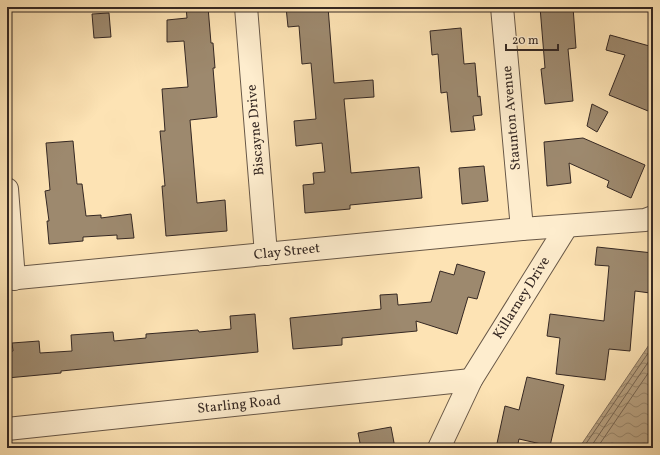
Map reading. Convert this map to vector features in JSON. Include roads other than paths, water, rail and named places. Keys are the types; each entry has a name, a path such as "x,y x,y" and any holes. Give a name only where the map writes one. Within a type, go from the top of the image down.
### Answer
{"street":[{"name":"Biscayne Drive","path":"246,7 266,254"},
{"name":"Staunton Avenue","path":"502,7 522,229"},
{"path":"7,189 10,279"},
{"path":"567,226 646,220 653,217"},
{"name":"Clay Street","path":"10,279 522,229 567,226"},
{"name":"Killarney Drive","path":"439,448 471,380 567,226"},
{"name":"Starling Road","path":"7,429 471,380"}],"water":[{"path":"653,339 653,448 579,448"}]}
